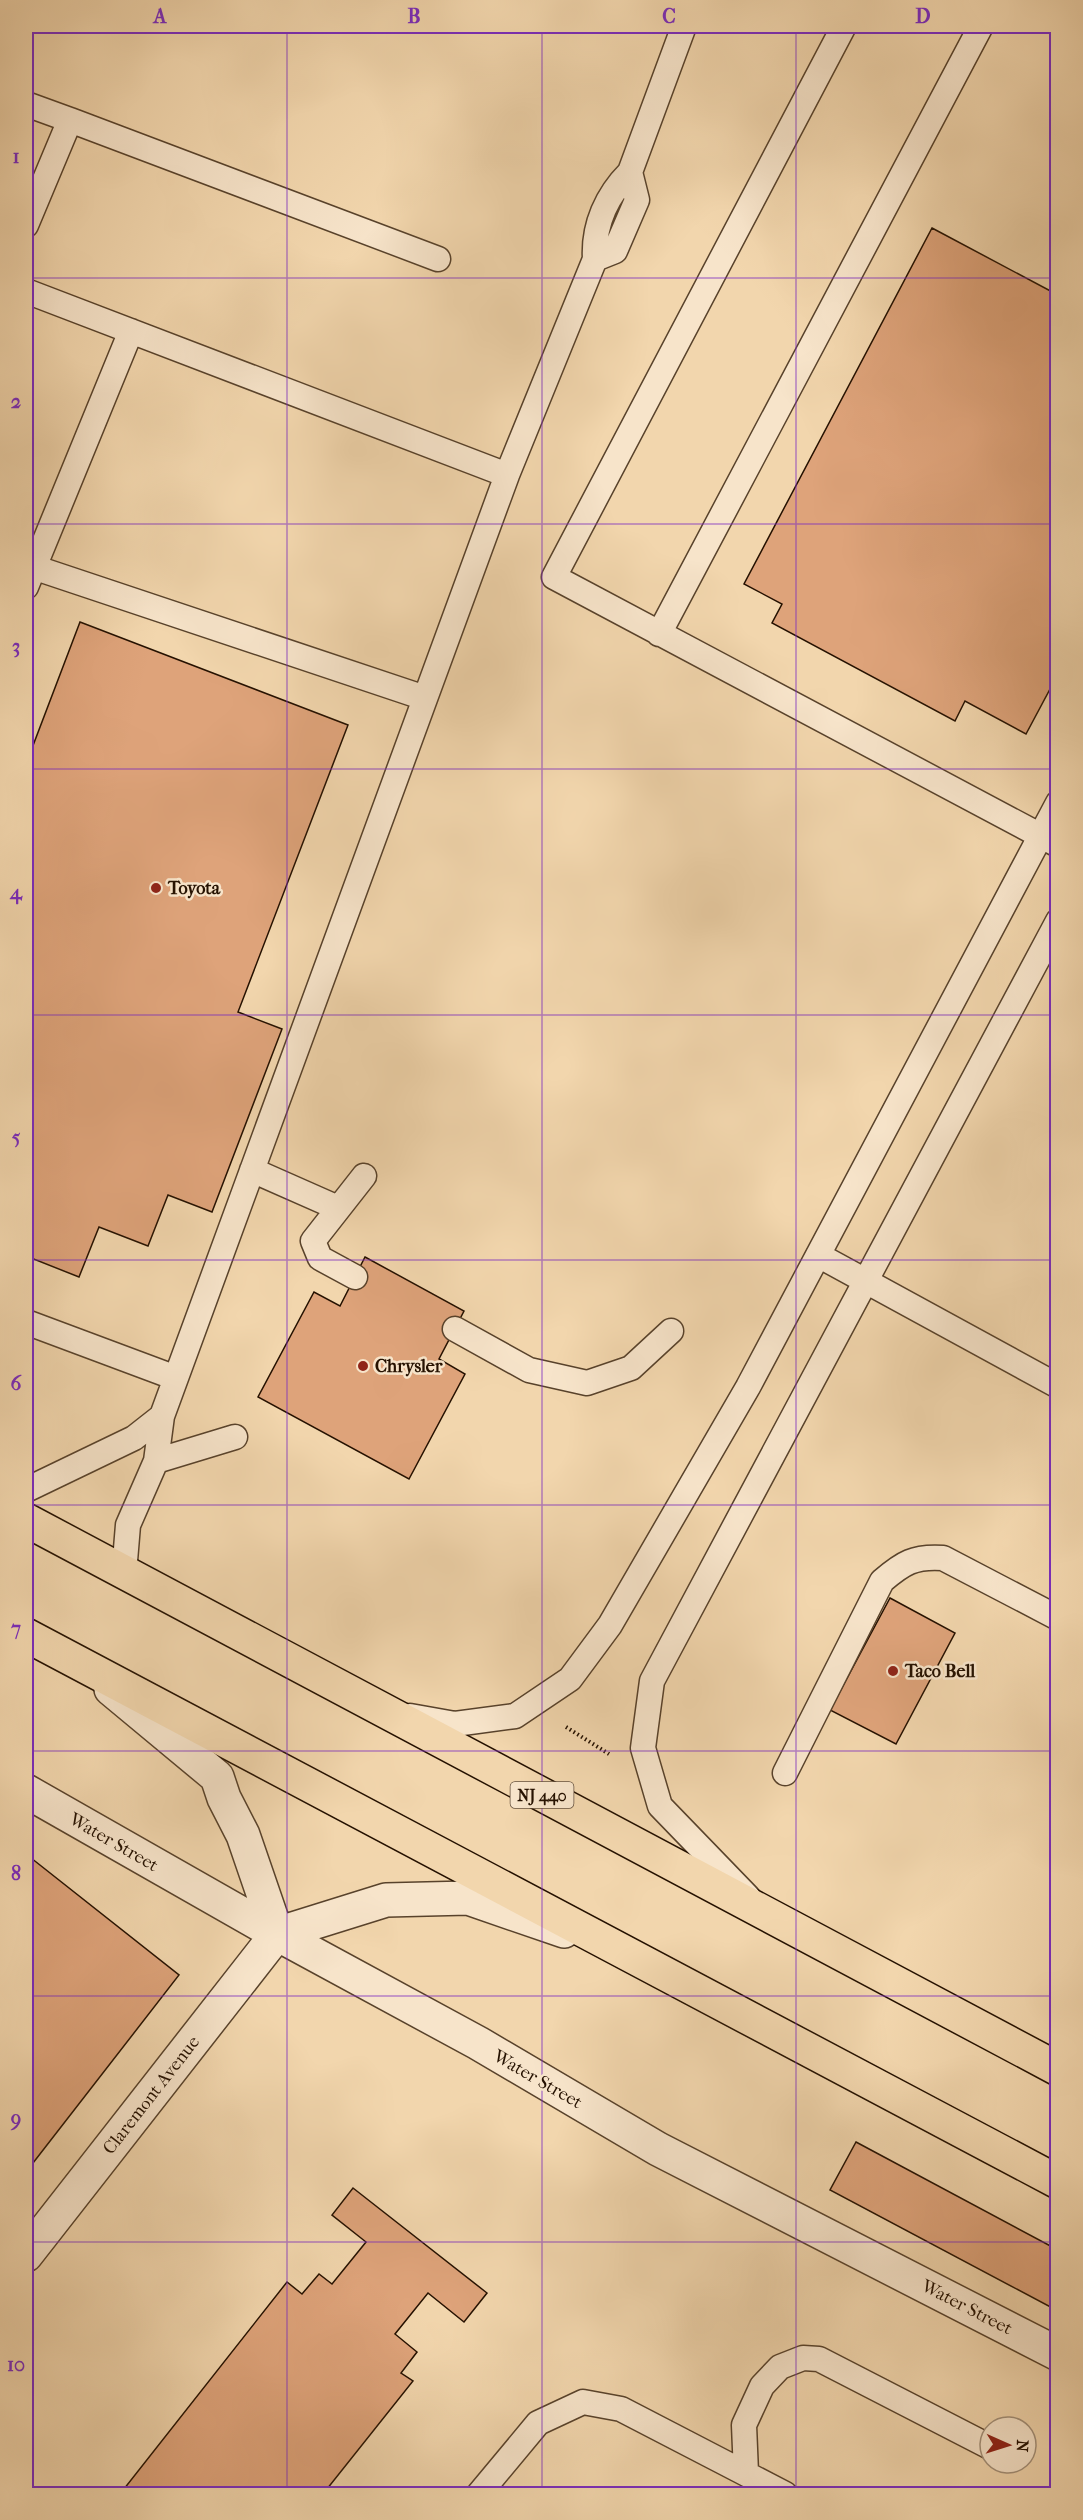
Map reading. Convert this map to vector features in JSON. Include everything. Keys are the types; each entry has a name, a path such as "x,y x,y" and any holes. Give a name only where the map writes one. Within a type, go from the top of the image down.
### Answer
{"highway":[{"name":"NJ 440","path":"26,1521 1058,2069"},
{"path":"26,1635 1058,2182"}],"street":[{"path":"84,1666 217,1777 224,1798 243,1835 277,1934 386,1900 468,1898 620,1950"},
{"name":"Water Street","path":"26,1791 277,1934 478,2043 658,2149 1058,2354"},
{"name":"Claremont Avenue","path":"26,2255 277,1934"}],"lane":[{"path":"124,1573 128,1525 156,1461 162,1416 507,475 596,259 615,251 637,200 630,172 684,26"},
{"path":"844,26 554,577 1049,840"},
{"path":"659,634 981,26"},
{"path":"26,104 438,259"},
{"path":"26,225 70,120"},
{"path":"26,291 507,475"},
{"path":"131,331 29,577 425,698"},
{"path":"384,1711 455,1724 515,1716 570,1679 610,1625 748,1387 818,1256 1049,840 1058,803"},
{"path":"765,1913 660,1806 643,1748 652,1681 1058,921"},
{"path":"252,1170 338,1208"},
{"path":"355,1277 320,1258 313,1241 364,1176"},
{"path":"818,1256 864,1283 1058,1386"},
{"path":"26,1322 176,1378"},
{"path":"455,1329 529,1371 587,1383 630,1368 671,1331"},
{"path":"26,1490 134,1438 162,1416"},
{"path":"156,1461 235,1437"},
{"path":"785,1773 882,1581 901,1565 923,1556 943,1558 1058,1618"},
{"path":"746,2473 744,2425 762,2386 780,2367 803,2358 819,2359 978,2441"},
{"path":"479,2494 538,2423 583,2402 621,2409 784,2494"}],"path":[{"path":"566,1727 618,1760"}],"building":[{"path":"932,228 1058,295 1058,674 1026,734 965,701 955,721 772,623 782,604 744,584"},
{"name":"Toyota","path":"80,622 348,725 238,1012 282,1029 212,1212 168,1195 148,1246 99,1227 79,1277 26,1256 26,764"},
{"name":"Chrysler","path":"365,1257 464,1311 439,1359 465,1374 409,1479 258,1397 314,1292 340,1306"},
{"name":"Taco Bell","path":"890,1598 955,1633 896,1744 830,1710"},
{"path":"26,1854 179,1975 26,2172"},
{"path":"856,2142 1058,2250 1058,2311 830,2190"},
{"path":"353,2188 487,2293 464,2322 428,2293 395,2334 417,2352 401,2373 413,2381 323,2494 120,2494 287,2282 302,2294 319,2274 332,2284 366,2242 332,2215"},
{"path":"595,2488 597,2494 547,2494"}],"place":[{"name":"Toyota","path":"156,888"},
{"name":"Chrysler","path":"363,1366"},
{"name":"Taco Bell","path":"893,1671"}]}
